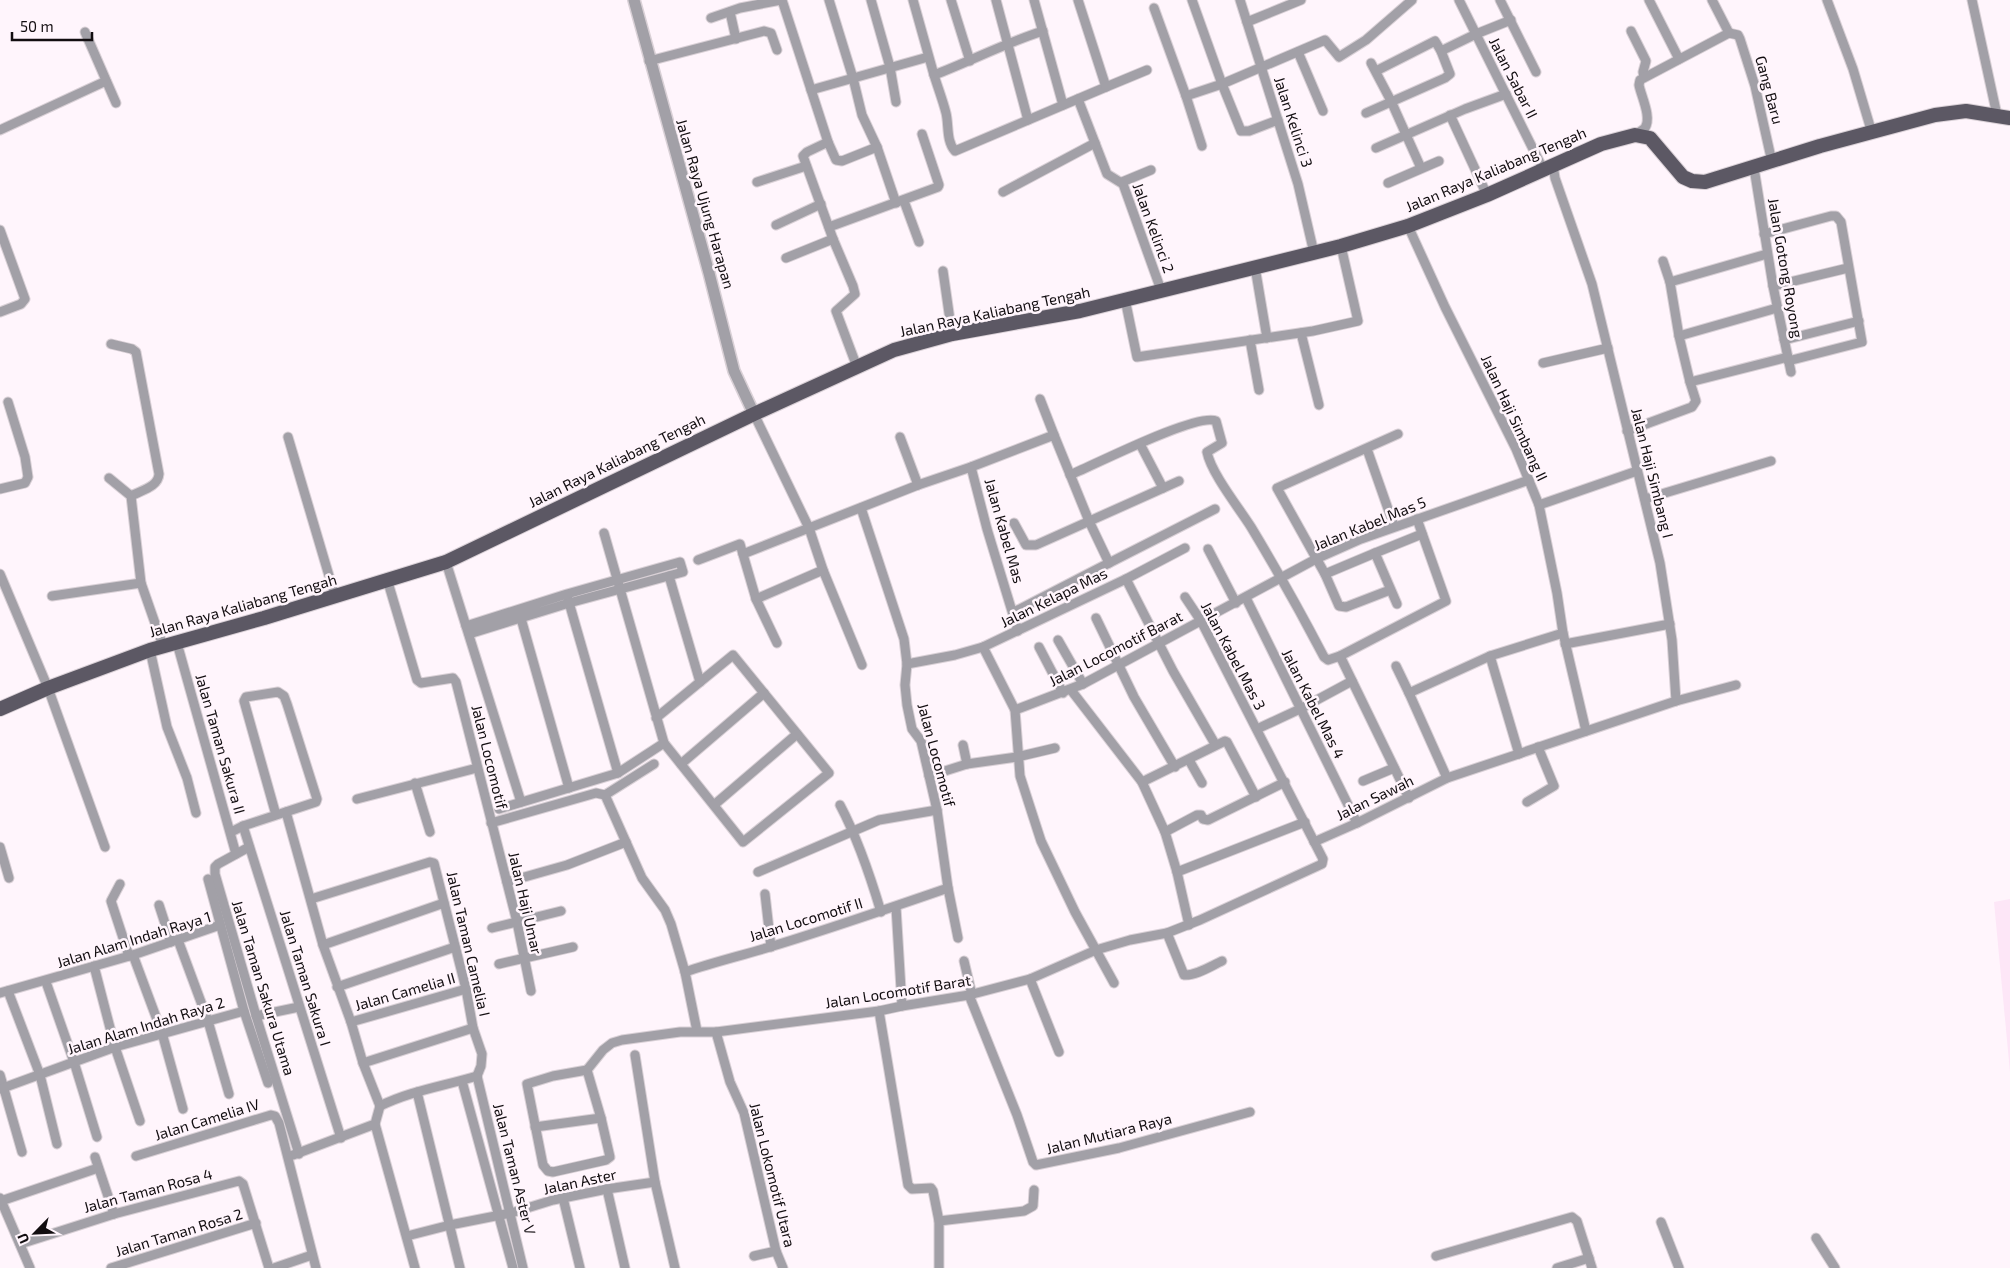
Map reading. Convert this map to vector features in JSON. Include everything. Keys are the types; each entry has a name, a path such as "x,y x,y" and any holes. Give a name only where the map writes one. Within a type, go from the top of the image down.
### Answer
{"main road":[{"path":"1635,135 1650,138 1683,177 1692,182 1705,182 1820,146 1935,115 1966,111 2003,116"},
{"name":"Jalan Raya Kaliabang Tengah","path":"0,709 48,688 156,648 446,562 754,414 894,350 952,334 1080,311 1341,246 1408,226 1487,195 1601,144 1635,135"}],"street":[{"name":"Jalan Raya Ujung Harapan","path":"634,0 734,370 754,414"},
{"path":"711,18 730,12 739,4 782,0 828,142 836,160 839,161 877,147"},
{"path":"829,0 853,78 862,115 919,242"},
{"path":"871,0 890,67 896,102"},
{"path":"914,0 928,57 947,116 946,124 950,141 955,151 1148,70"},
{"path":"951,0 970,61"},
{"path":"996,0 1028,120"},
{"path":"1034,0 1063,105"},
{"path":"1078,0 1106,87"},
{"path":"1192,0 1241,131 1249,131 1278,120"},
{"name":"Jalan Kelinci 3","path":"1240,0 1298,184 1314,253"},
{"path":"1247,22 1301,0"},
{"path":"1186,96 1222,84 1325,40 1339,57 1366,40 1412,0"},
{"name":"Jalan Sabar II","path":"1459,0 1506,94 1548,167"},
{"path":"1500,0 1536,72"},
{"path":"1649,0 1679,59"},
{"name":"Gang Baru","path":"1712,0 1729,32 1740,39 1755,86 1772,162"},
{"path":"1827,0 1853,69 1872,133"},
{"path":"1972,0 2003,116"},
{"path":"1154,8 1202,146"},
{"path":"730,12 736,39"},
{"path":"1441,51 1511,20"},
{"path":"649,61 768,31 771,33 777,50"},
{"path":"934,76 1008,43 1042,31"},
{"path":"1631,31 1646,62 1643,72 1644,77"},
{"path":"85,32 116,103"},
{"path":"1635,135 1645,128 1647,122 1639,85 1640,80 1729,32"},
{"path":"1366,113 1448,76 1450,70 1437,42 1433,42 1376,71"},
{"path":"1298,52 1323,111"},
{"path":"811,90 928,57"},
{"path":"1371,63 1391,101 1421,168"},
{"path":"0,130 106,81"},
{"path":"1376,148 1450,115 1506,94"},
{"name":"Jalan Kelinci 2","path":"1078,99 1108,174 1122,182 1161,290"},
{"path":"1450,115 1487,195"},
{"path":"830,227 936,189 939,185 922,134"},
{"path":"828,142 804,154 806,166 855,294 836,311 857,367"},
{"path":"1003,192 1094,143"},
{"path":"1388,183 1439,161"},
{"path":"757,182 806,166"},
{"name":"Jalan Haji Simbang I","path":"1548,167 1556,178 1592,284 1645,499 1660,564 1670,624 1676,701"},
{"name":"Jalan Gotong Royong","path":"1754,168 1767,254 1791,372"},
{"path":"1122,182 1151,170"},
{"path":"776,224 821,204"},
{"path":"1690,382 1862,342 1841,222 1836,216 1764,234"},
{"name":"Jalan Haji Simbang II","path":"1408,226 1416,247 1516,449 1539,505 1558,593 1565,644 1586,732"},
{"path":"0,230 26,299 21,304 0,312"},
{"path":"786,258 834,239"},
{"path":"1124,299 1137,357 1301,333 1358,321 1341,246"},
{"path":"1670,282 1767,254"},
{"path":"1627,431 1695,405 1696,401 1679,336 1670,282 1664,261"},
{"path":"1255,267 1267,338"},
{"path":"1773,286 1848,268"},
{"path":"943,271 952,334"},
{"path":"1679,336 1777,308"},
{"path":"1784,340 1859,321"},
{"path":"1301,333 1318,404"},
{"path":"1250,340 1259,390"},
{"path":"110,344 132,349 136,352 159,471 159,478 153,486 131,496"},
{"path":"1543,363 1608,348"},
{"path":"1040,399 1089,521 1109,563"},
{"path":"0,489 24,484 28,478 25,457 8,402"},
{"path":"754,414 809,528 823,570 862,665"},
{"path":"1070,475 1167,431 1200,421 1213,419 1216,421 1222,443 1209,449 1207,455 1216,475 1282,578 1324,657 1328,660 1340,656 1446,601 1417,519"},
{"path":"1390,590 1343,608 1339,606 1325,574 1277,488 1398,434"},
{"path":"743,554 918,485 1054,435"},
{"path":"288,436 335,596"},
{"path":"900,437 918,485"},
{"path":"1140,444 1163,488"},
{"path":"1367,449 1394,526"},
{"path":"1645,499 1771,461"},
{"name":"Jalan Kabel Mas","path":"971,467 987,529 1014,612 1018,631"},
{"path":"1539,505 1637,471"},
{"path":"109,478 131,496 141,583 156,648 167,728 187,778 196,813"},
{"name":"Jalan Kabel Mas 5","path":"1201,621 1316,559 1394,526 1529,480"},
{"path":"1014,523 1026,545 1036,545 1179,481"},
{"name":"Jalan Locomotif","path":"861,508 904,639 907,664 905,685 907,705 912,730 921,741 937,810 948,888 958,938"},
{"path":"1014,612 1215,509"},
{"path":"604,533 616,580 656,718 664,743 743,842 830,773 733,655 656,718"},
{"path":"1325,574 1422,534"},
{"path":"698,560 737,544 741,546 756,599 777,643"},
{"path":"1126,579 1184,548"},
{"path":"1208,549 1236,603"},
{"path":"1375,553 1397,604"},
{"path":"446,562 521,802"},
{"path":"468,630 568,598 616,580 680,562 683,572 619,589 568,598"},
{"path":"756,599 823,570"},
{"path":"0,574 48,688 105,847"},
{"path":"669,576 700,682"},
{"name":"Jalan Locomotif","path":"387,579 417,680 421,683 428,683 454,678 456,682 491,822 596,793 605,795"},
{"name":"Jalan Kelapa Mas","path":"983,647 1126,579 1158,643 1215,744"},
{"path":"52,596 141,583"},
{"name":"Jalan Kabel Mas 3","path":"1185,596 1201,621 1235,690 1257,729"},
{"path":"568,598 618,773"},
{"name":"Jalan Kabel Mas 4","path":"1246,598 1357,823"},
{"path":"520,614 569,788"},
{"path":"1096,618 1134,697 1175,767"},
{"name":"Jalan Locomotif Barat","path":"1015,710 1083,684 1201,621"},
{"path":"1565,644 1670,624"},
{"path":"1409,693 1490,656 1563,634"},
{"path":"1058,640 1083,684"},
{"name":"Jalan Taman Sakura II","path":"177,642 236,854"},
{"path":"1039,646 1067,691 1142,782 1165,832 1177,872 1189,924"},
{"path":"907,664 955,655 983,647 1015,710 1017,757 1024,793 1041,841 1055,872 1114,983"},
{"path":"1340,656 1409,798"},
{"path":"1490,656 1519,754 1676,701 1736,685"},
{"path":"1396,666 1447,778"},
{"path":"1257,729 1300,709 1352,681"},
{"path":"231,832 243,826 314,804 317,799 287,704 284,696 278,692 246,697 244,704 276,815"},
{"path":"681,764 764,693"},
{"name":"Jalan Locomotif Barat","path":"587,1070 603,1050 617,1041 636,1037 697,1031 716,1032 879,1011 971,995 1030,979 1096,950 1167,932 1189,924 1322,864 1323,859 1257,729"},
{"path":"714,805 797,734"},
{"path":"1142,782 1189,760 1222,741 1227,742 1256,798"},
{"path":"499,809 618,773 664,743"},
{"path":"963,745 967,764"},
{"path":"1527,802 1554,786 1538,747"},
{"path":"929,776 967,764 1017,757 1055,748"},
{"name":"Jalan Sawah","path":"1314,842 1409,798 1447,778 1519,754"},
{"path":"1189,760 1202,782"},
{"path":"654,764 605,795 647,886 668,916 685,972 697,1031"},
{"path":"357,799 477,768"},
{"path":"1363,781 1394,768"},
{"path":"1165,832 1197,815 1201,815 1203,819 1208,820 1256,798 1285,782"},
{"path":"415,783 430,832"},
{"path":"840,805 854,832 869,870 881,912"},
{"path":"758,872 879,820 937,810"},
{"path":"286,812 323,944 351,1022 363,1063 380,1106 376,1124 378,1137 415,1268"},
{"name":"Jalan Haji Umar","path":"491,822 517,922 531,991"},
{"path":"1177,872 1305,822"},
{"name":"Jalan Taman Sakura I","path":"243,826 341,1138"},
{"path":"507,882 567,865 626,842"},
{"path":"0,847 9,878"},
{"name":"Jalan Taman Sakura Utama","path":"249,847 218,864 215,867 215,874 256,1016 299,1154"},
{"name":"Jalan Taman Camelia I","path":"311,899 430,862 436,866 466,989 473,1028 482,1054 481,1066 477,1076"},
{"path":"208,879 220,925"},
{"path":"120,884 111,901 162,1033 183,1109"},
{"path":"902,1006 896,907 948,888"},
{"path":"764,894 771,947"},
{"path":"323,944 444,903"},
{"path":"159,905 208,1022 229,1094"},
{"name":"Jalan Locomotif II","path":"685,972 896,907"},
{"path":"492,928 561,911"},
{"name":"Jalan Alam Indah Raya 1","path":"4,992 46,982 131,956 220,925 244,1011 268,1083"},
{"path":"1167,932 1184,975 1188,976 1222,961"},
{"path":"337,987 455,947"},
{"path":"499,964 573,947"},
{"path":"964,961 971,995"},
{"path":"94,966 115,1047 140,1121"},
{"path":"1030,979 1059,1052"},
{"path":"46,982 74,1062 97,1137"},
{"name":"Jalan Camelia II","path":"351,1022 466,989"},
{"path":"4,992 40,1075 57,1144"},
{"name":"Jalan Mutiara Raya","path":"971,995 1033,1162 1036,1165 1118,1148 1250,1112"},
{"path":"256,1016 300,1007"},
{"name":"Jalan Alam Indah Raya 2","path":"2,1088 115,1047 244,1011"},
{"path":"879,1011 908,1185 912,1189 932,1189 938,1221 939,1268"},
{"name":"Jalan Taman Camelia I","path":"363,1063 473,1028"},
{"name":"Jalan Lokomotif Utara","path":"716,1032 730,1082 744,1113 776,1251 783,1268"},
{"path":"635,1055 655,1182 675,1268"},
{"path":"587,1070 610,1157 606,1160 553,1172 548,1171 543,1165 527,1084 587,1070"},
{"path":"0,1075 2,1088 22,1152"},
{"path":"380,1106 416,1092 477,1076"},
{"name":"Jalan Taman Aster V","path":"477,1076 523,1268"},
{"name":"Jalan Taman Aster V","path":"462,1081 513,1268"},
{"path":"416,1092 460,1268"},
{"name":"Jalan Camelia IV","path":"136,1156 271,1115 275,1116 279,1123 288,1156 316,1268"},
{"path":"535,1127 601,1118"},
{"path":"288,1156 299,1154 376,1124"},
{"path":"95,1157 114,1214"},
{"path":"30,1268 1,1200 98,1168"},
{"name":"Jalan Taman Rosa 4","path":"20,1244 114,1214 239,1181 243,1184 256,1223"},
{"name":"Jalan Aster","path":"407,1236 499,1214 511,1213 563,1198 655,1182"},
{"path":"607,1189 625,1268"},
{"path":"938,1221 1024,1211 1033,1206 1034,1190"},
{"path":"563,1198 580,1268"},
{"path":"1436,1256 1574,1218 1592,1268"},
{"path":"1661,1222 1679,1268"},
{"path":"256,1223 270,1268"},
{"name":"Jalan Taman Rosa 2","path":"111,1268 256,1223"},
{"path":"1816,1238 1835,1268"},
{"path":"754,1256 776,1251"},
{"path":"274,1268 312,1256"},
{"path":"1557,1268 1589,1258"}],"shaded area":[{"path":"2010,899 2010,1072 1994,902"}]}
